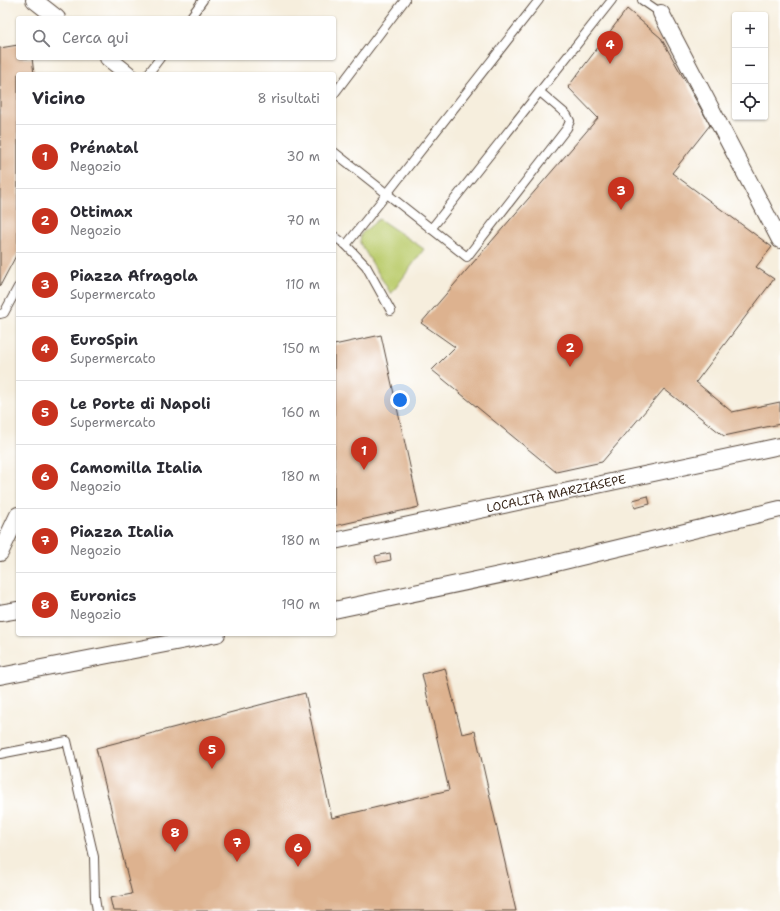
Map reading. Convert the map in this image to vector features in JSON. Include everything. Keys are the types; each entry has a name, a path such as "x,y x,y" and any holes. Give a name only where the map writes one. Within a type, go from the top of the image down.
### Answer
{"street":[{"path":"34,0 54,16"},
{"path":"658,6 780,240"},
{"path":"110,60 126,72"},
{"name":"LOCALITÀ MARZIASEPE","path":"336,541 780,445"},
{"path":"336,610 556,563 780,509"},
{"path":"0,553 16,519"},
{"path":"1,613 16,610"},
{"path":"0,676 207,636"}],"lane":[{"path":"191,16 203,0"},
{"path":"336,91 405,0"},
{"path":"346,245 539,0"},
{"path":"431,229 612,0"},
{"path":"642,0 658,6"},
{"path":"150,72 158,60"},
{"path":"336,154 386,195 466,257 567,128 570,121 566,115 540,92"},
{"path":"336,238 346,245 366,266 391,311"},
{"path":"0,314 4,313 16,291"},
{"path":"0,754 67,741 94,857 95,898 97,911"}],"green space":[{"path":"379,219 424,249 391,294 360,243 361,234"}],"building":[{"path":"627,9 661,38 710,125 672,173 772,247 756,267 774,279 696,382 732,412 780,402 780,424 724,436 664,389 602,462 556,472 432,370 455,347 421,323 598,118 568,87"},
{"path":"16,45 16,60 32,60 34,72 16,72 16,256 0,286 0,48"},
{"path":"381,335 419,507 336,526 336,345"},
{"path":"648,496 650,504 635,508 633,500"},
{"path":"390,553 391,560 377,563 375,556"},
{"path":"445,668 462,734 475,731 516,911 113,911 110,898 132,894 96,748 305,693 332,818 449,790 422,674"}],"place":[{"name":"EuroSpin","path":"610,64"},
{"name":"Piazza Afragola","path":"621,210"},
{"name":"Ottimax","path":"570,367"},
{"name":"Prénatal","path":"364,470"},
{"name":"Le Porte di Napoli","path":"212,769"},
{"name":"Euronics","path":"175,852"},
{"name":"Piazza Italia","path":"237,862"},
{"name":"Camomilla Italia","path":"298,867"}]}
